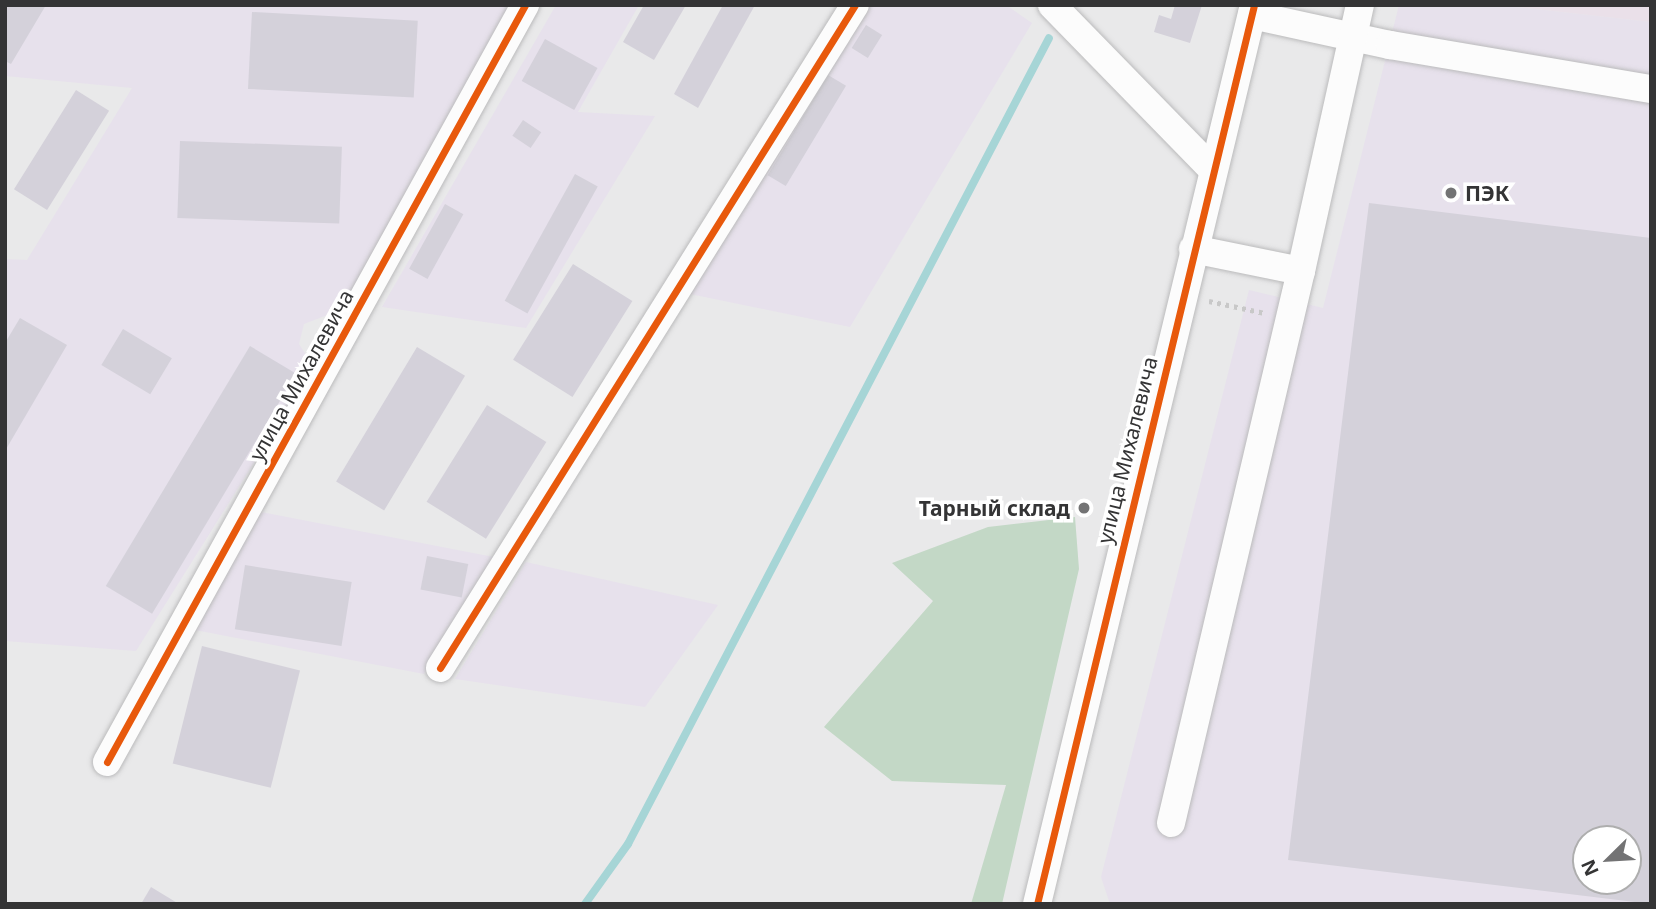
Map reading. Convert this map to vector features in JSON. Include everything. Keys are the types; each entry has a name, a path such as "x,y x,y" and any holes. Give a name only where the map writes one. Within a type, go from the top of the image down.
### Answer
{"street":[{"name":"улица Михалевича","path":"107,762 525,5"},
{"path":"440,668 855,5"},
{"path":"1052,5 1212,169"},
{"path":"1171,823 1290,319 1360,5"},
{"name":"улица Михалевича","path":"1045,896 1212,169 1253,10"},
{"path":"1253,10 1352,36 1651,89"},
{"path":"1194,249 1301,271"}],"path":[{"path":"1209,300 1290,319"}],"shaded area":[{"path":"5,5 520,5 343,309 304,324 299,344 314,367 136,651 5,641 5,259 27,260 132,88 5,76"},
{"path":"556,5 639,5 578,112 655,116 526,328 382,307"},
{"path":"865,5 1006,5 1032,23 850,327 690,294"},
{"path":"1399,5 1499,5 1651,22 1651,904 1110,904 1101,877 1249,290 1323,308"},
{"path":"1499,5 1651,5 1651,22"},
{"path":"261,512 499,558 424,674 195,630"},
{"path":"526,562 718,605 645,707 455,679"}],"green space":[{"path":"1075,517 1079,569 1002,904 971,904 1006,785 892,781 824,727 933,601 892,563 988,527"}],"building":[{"path":"5,5 46,5 11,64 5,61"},
{"path":"644,5 686,5 654,60 623,42"},
{"path":"723,5 755,5 698,108 674,94"},
{"path":"1175,5 1202,5 1190,43 1154,32 1159,15 1171,19"},
{"path":"252,12 418,21 414,98 248,89"},
{"path":"866,25 882,35 868,58 852,48"},
{"path":"545,39 597,68 574,110 522,81"},
{"path":"828,75 846,86 786,186 768,175"},
{"path":"76,90 109,111 47,210 14,189"},
{"path":"523,120 541,132 531,148 512,136"},
{"path":"180,141 342,147 339,224 177,218"},
{"path":"575,174 598,187 527,313 505,301"},
{"path":"1369,203 1651,238 1651,904 1577,895 1642,895 1642,825 1572,825 1572,894 1288,860"},
{"path":"445,204 463,214 427,279 409,269"},
{"path":"573,264 632,301 572,397 513,360"},
{"path":"20,318 67,345 5,451 5,343"},
{"path":"123,329 172,358 150,394 101,365"},
{"path":"250,346 296,374 152,614 106,586"},
{"path":"417,347 465,376 384,510 336,482"},
{"path":"487,405 546,442 486,539 427,502"},
{"path":"427,556 468,564 462,597 421,589"},
{"path":"245,565 352,582 342,646 235,629"},
{"path":"202,646 300,670 271,788 173,763"},
{"path":"151,887 179,904 141,904"}],"waterway":[{"path":"585,904 628,844 1049,38"}],"cycle path":[{"path":"107,762 525,5"},
{"path":"440,668 855,5"},
{"path":"1037,904 1254,5"}],"place":[{"name":"ПЭК","path":"1451,193"},
{"name":"Тарный склад","path":"1084,508"}]}
